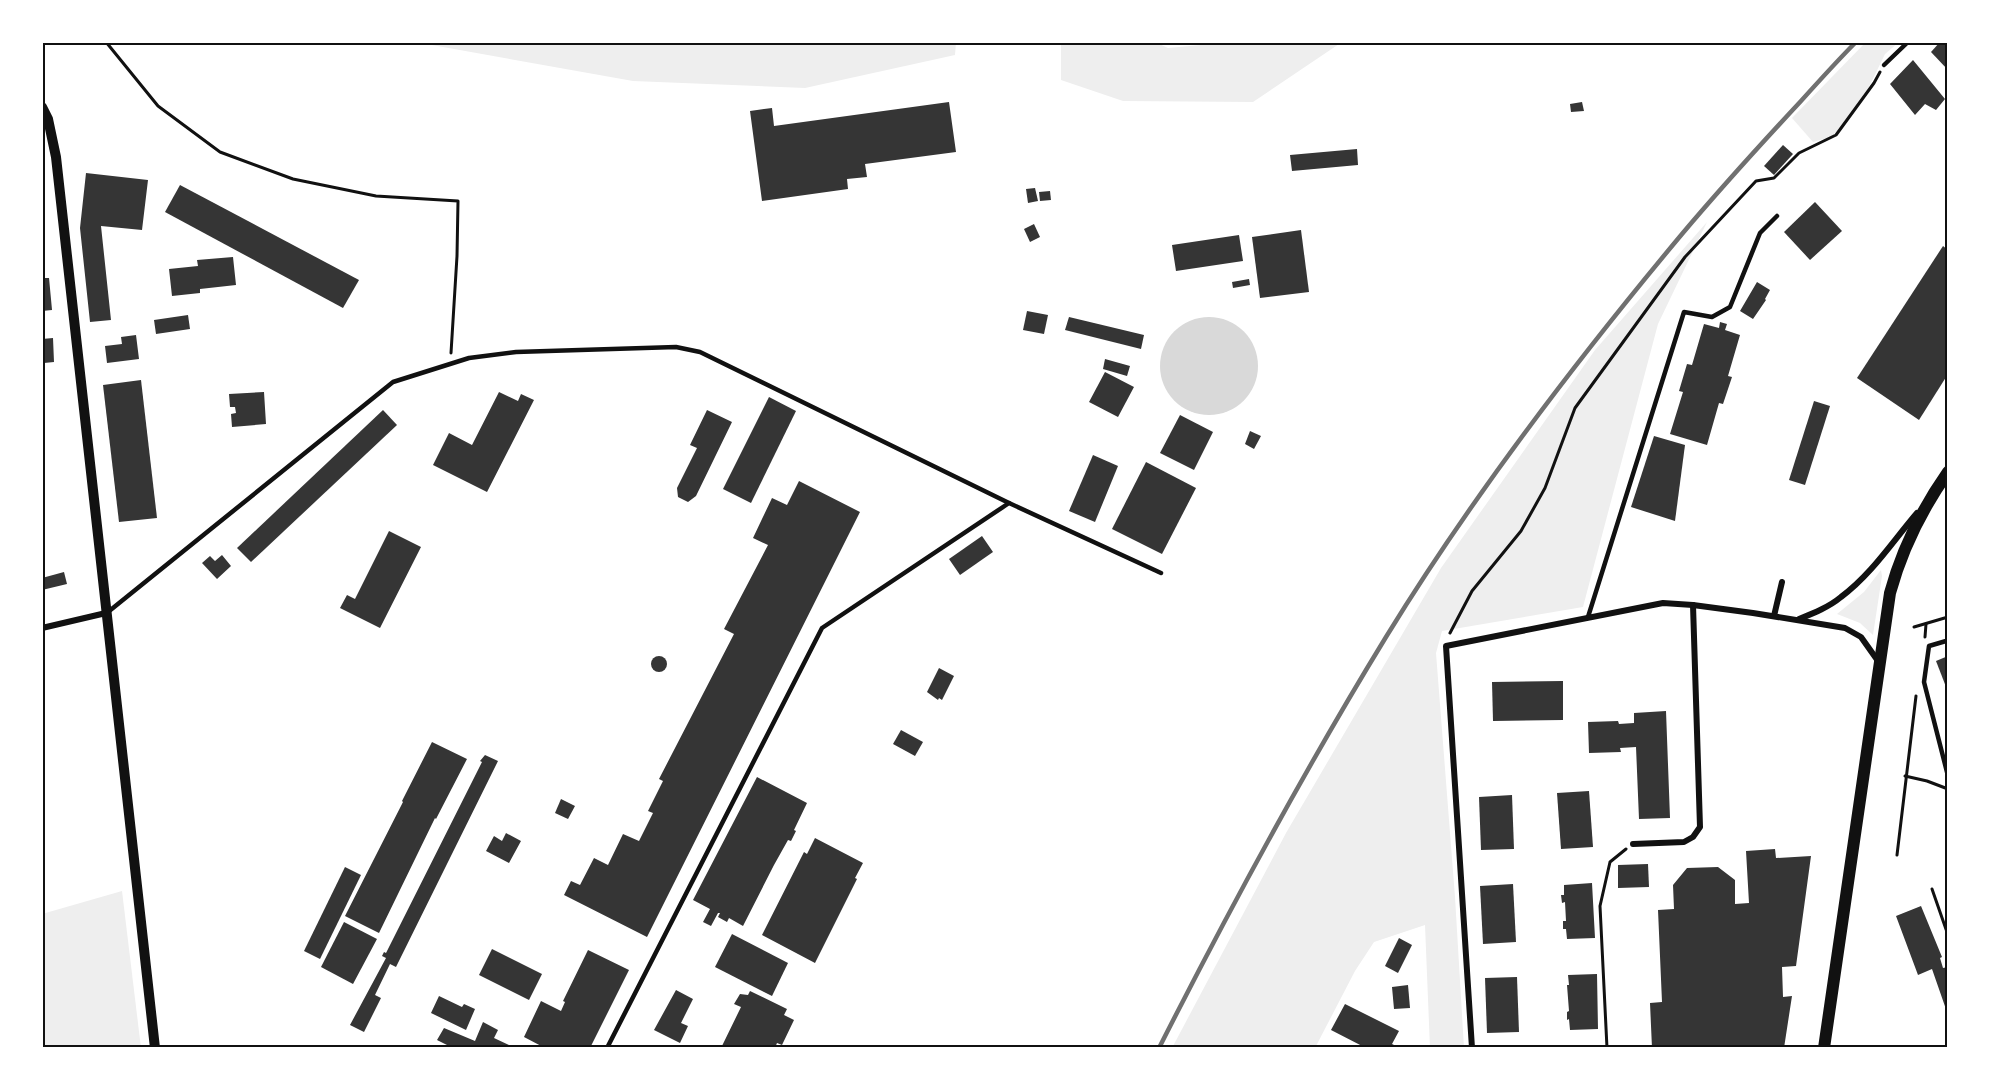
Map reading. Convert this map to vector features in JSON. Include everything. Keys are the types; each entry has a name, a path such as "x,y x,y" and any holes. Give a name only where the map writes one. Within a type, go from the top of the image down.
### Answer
{"main road":[{"path":"1824,1048 1879,662 1894,580 1912,532 1929,500 1948,472"}],"street":[{"path":"42,107 48,119 56,157 155,1048"},
{"path":"1799,619 1830,605 1849,591 1929,500"},
{"path":"1774,616 1782,582"},
{"path":"1472,1048 1446,646 1663,603 1799,619 1850,630 1861,638 1879,662"},
{"path":"1633,844 1684,842 1693,837 1700,827 1694,605"},
{"path":"42,628 106,614"}],"lane":[{"path":"1884,65 1908,42"},
{"path":"1588,617 1684,312 1712,317 1730,307 1760,233 1777,216"},
{"path":"106,614 393,382 469,358 516,351 676,347 700,352 1009,503 1161,573"},
{"path":"607,1048 822,628 1009,503"},
{"path":"1946,641 1929,646 1924,682 1948,776"}],"path":[{"path":"106,42 158,106 220,152 293,178 365,194 458,201 450,364"},
{"path":"1446,646 1472,591 1521,531 1545,488 1575,408 1684,257 1756,181 1774,178 1798,153 1836,135 1875,83 1884,65"},
{"path":"1914,627 1948,617"},
{"path":"1924,637 1926,624"},
{"path":"1897,855 1917,688"},
{"path":"1905,776 1948,789"},
{"path":"1606,1048 1600,906 1610,862 1633,844"},
{"path":"1932,889 1948,935"}],"shaded area":[{"path":"415,42 956,42 955,55 805,88 633,81"},
{"path":"1061,42 1155,42 1168,48 1234,42 1342,42 1253,102 1123,101 1061,80"},
{"path":"1866,42 1899,42 1885,54 1866,93 1847,121 1831,137 1813,142 1792,118"},
{"path":"1707,222 1658,324 1583,607 1442,631 1436,653 1464,1048 1430,1048 1425,925 1374,942 1355,971 1315,1048 1172,1048 1286,833 1441,568 1595,350"},
{"path":"1209,317 1228,321 1243,332 1254,347 1258,366 1254,385 1243,400 1228,411 1209,415 1190,411 1175,400 1164,385 1160,366 1164,347 1175,332 1190,321"},
{"path":"1881,570 1873,635 1860,623 1837,614 1864,592"},
{"path":"122,891 141,1048 42,1048 42,914"}],"building":[{"path":"1940,42 1948,42 1948,70 1931,52"},
{"path":"1913,60 1945,99 1936,110 1925,104 1915,115 1890,84"},
{"path":"949,102 956,152 865,164 867,177 847,179 848,189 762,201 750,111 772,108 774,126"},
{"path":"1582,102 1584,111 1571,112 1570,104"},
{"path":"1783,145 1793,154 1774,175 1764,166"},
{"path":"1357,149 1358,165 1292,171 1290,155"},
{"path":"86,173 148,180 142,230 101,226 111,320 90,322 80,228"},
{"path":"180,185 359,280 343,308 165,212"},
{"path":"1035,188 1038,201 1028,203 1026,189"},
{"path":"1050,191 1051,200 1040,201 1039,192"},
{"path":"1815,202 1842,231 1810,260 1784,232"},
{"path":"1034,224 1040,237 1030,242 1024,229"},
{"path":"1301,230 1309,292 1260,298 1252,237"},
{"path":"1239,235 1243,261 1176,271 1172,245"},
{"path":"1943,246 1948,250 1948,374 1919,420 1857,378"},
{"path":"233,257 236,285 200,289 200,293 172,296 169,269 198,266 197,260"},
{"path":"42,278 49,278 52,310 42,311"},
{"path":"1249,279 1250,285 1233,288 1232,282"},
{"path":"1757,282 1770,290 1753,319 1740,311"},
{"path":"1027,311 1048,315 1044,334 1023,330"},
{"path":"188,315 190,329 156,334 154,320"},
{"path":"1069,317 1144,335 1141,349 1065,330"},
{"path":"1720,322 1727,324 1725,330 1740,335 1728,376 1732,377 1723,404 1719,403 1707,445 1670,434 1683,392 1679,391 1687,364 1692,365 1704,324 1719,328"},
{"path":"136,335 139,359 107,363 105,346 122,344 121,337"},
{"path":"53,338 54,362 44,363 45,370 42,370 42,339"},
{"path":"1105,359 1130,366 1127,376 1103,369"},
{"path":"1105,372 1134,387 1118,417 1089,402"},
{"path":"141,380 157,518 119,522 103,385"},
{"path":"264,392 266,424 232,427 231,414 236,413 235,407 230,407 229,394"},
{"path":"499,392 518,401 521,394 534,400 487,492 433,465 449,433 472,445"},
{"path":"769,397 796,411 751,503 723,489"},
{"path":"1814,401 1830,406 1805,485 1789,480"},
{"path":"383,410 397,425 251,562 237,548"},
{"path":"707,410 732,422 696,496 688,502 678,497 677,488 697,448 690,445"},
{"path":"1180,415 1213,432 1194,470 1160,453"},
{"path":"1250,431 1261,436 1254,449 1245,444"},
{"path":"1654,436 1685,445 1675,521 1631,507"},
{"path":"1093,455 1118,466 1095,522 1069,511"},
{"path":"1146,462 1196,488 1162,554 1112,529"},
{"path":"799,481 860,512 647,937 564,895 571,881 580,885 594,858 608,865 623,834 639,841 653,813 648,811 663,781 659,779 734,634 724,629 768,545 753,538 772,498 787,505"},
{"path":"389,531 421,547 380,628 340,608 347,595 355,599"},
{"path":"982,536 993,552 960,575 949,559"},
{"path":"222,555 231,566 217,579 202,563 210,556 215,561"},
{"path":"64,572 67,584 42,590 42,578"},
{"path":"656,656 662,656 667,664 665,670 656,672 651,667 651,661"},
{"path":"1948,656 1948,692 1936,661"},
{"path":"939,668 954,676 942,700 939,698 938,700 927,692"},
{"path":"1563,681 1563,720 1493,721 1492,682"},
{"path":"1666,711 1670,818 1639,819 1636,747 1620,748 1621,752 1589,753 1588,722 1634,723 1634,713"},
{"path":"901,730 923,742 915,756 893,744"},
{"path":"432,742 467,759 435,818 379,933 345,916"},
{"path":"485,755 498,761 396,967 390,964 375,995 381,998 364,1032 350,1025 386,958 382,956 384,952 386,953"},
{"path":"757,777 807,803 791,841 788,840 743,926 729,918 727,922 718,917 720,913 718,913 711,926 703,922 710,909 693,900"},
{"path":"1589,791 1593,847 1561,849 1557,793"},
{"path":"1512,795 1514,849 1481,850 1479,797"},
{"path":"561,799 575,806 568,819 555,813"},
{"path":"506,833 521,841 509,863 486,851 494,836 502,841"},
{"path":"815,838 863,863 815,963 762,935 804,852 807,854"},
{"path":"1775,849 1776,858 1811,856 1796,966 1782,967 1783,997 1792,996 1784,1048 1652,1048 1650,1003 1662,1002 1658,910 1674,909 1673,885 1687,868 1718,867 1735,880 1735,904 1749,903 1746,851"},
{"path":"1648,864 1649,887 1618,888 1618,865"},
{"path":"345,867 361,875 320,959 304,951"},
{"path":"1592,883 1595,938 1567,939 1566,929 1563,929 1563,921 1566,921 1565,902 1562,903 1561,895 1564,895 1564,885"},
{"path":"1513,884 1516,942 1483,944 1480,886"},
{"path":"1921,906 1942,957 1940,958 1943,968 1948,967 1948,1015 1932,969 1918,975 1896,916"},
{"path":"344,922 377,939 353,984 321,967"},
{"path":"732,934 788,963 772,996 715,967"},
{"path":"1399,938 1412,945 1398,973 1385,966"},
{"path":"492,949 542,974 529,1000 479,975"},
{"path":"588,950 629,970 590,1048 545,1048 524,1037 541,1001 561,1011 565,1002 563,1001"},
{"path":"1597,974 1598,1029 1570,1030 1569,1019 1567,1020 1568,975"},
{"path":"1517,977 1519,1032 1487,1033 1485,978"},
{"path":"1408,985 1410,1008 1394,1009 1392,987"},
{"path":"676,990 693,999 681,1023 688,1026 680,1043 654,1030"},
{"path":"750,991 787,1009 784,1015 794,1020 782,1045 777,1043 775,1048 721,1048 741,1007 734,1004 740,994 748,995"},
{"path":"439,996 462,1007 464,1004 475,1009 466,1030 431,1013"},
{"path":"1345,1004 1399,1031 1392,1044 1400,1048 1366,1048 1331,1030"},
{"path":"483,1022 498,1030 494,1038 515,1048 445,1048 447,1045 437,1040 444,1028 475,1041"}],"railway":[{"path":"1159,1048 1240,892 1326,738 1386,637 1454,532 1526,430 1642,282 1726,184 1856,42"}]}
